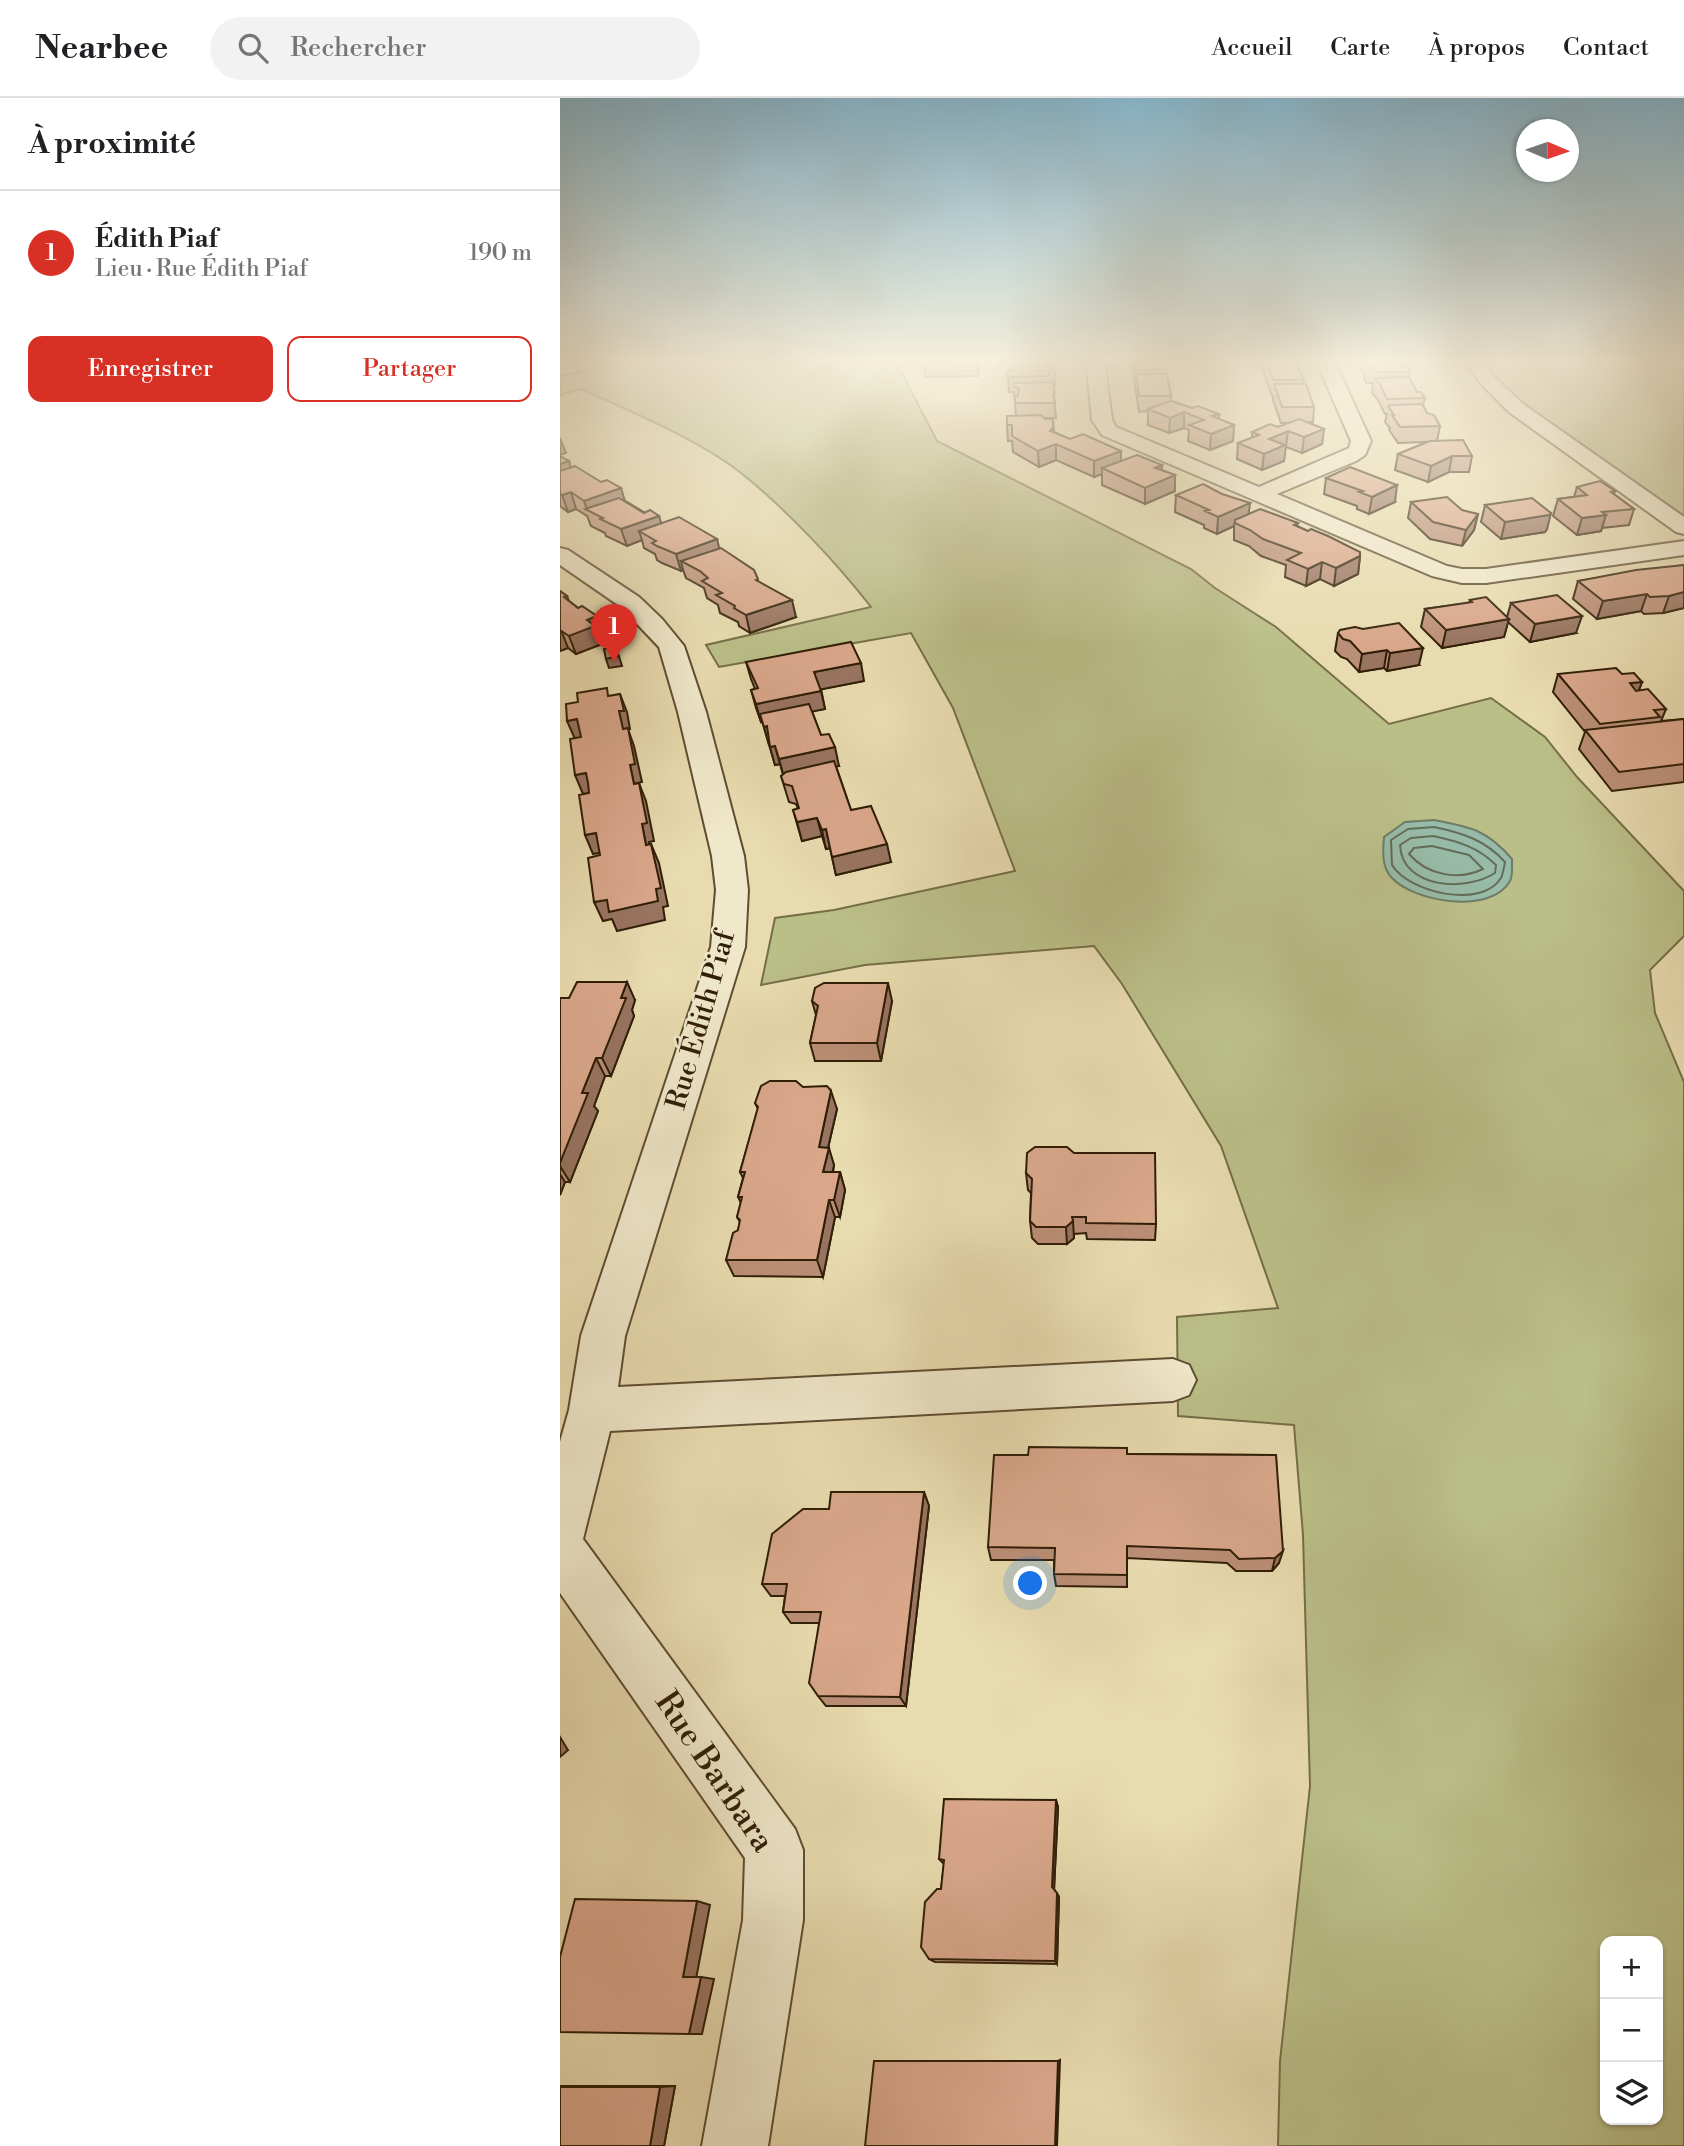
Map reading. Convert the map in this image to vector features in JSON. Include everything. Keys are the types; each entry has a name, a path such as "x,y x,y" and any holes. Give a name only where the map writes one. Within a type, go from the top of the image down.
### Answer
{"street":[{"path":"1163,454 1409,560 1462,576 1486,576 1684,548"},
{"path":"1258,495 1353,454"},
{"path":"1580,454 1684,527"},
{"name":"Rue Édith Piaf","path":"560,555 630,602 671,646 695,725 728,856 732,890 728,947 604,1336 592,1410 560,1534"},
{"path":"592,1410 1173,1380"},
{"name":"Rue Barbara","path":"560,1550 774,1850 773,1920 735,2146"}],"green space":[{"path":"712,454 962,454 1191,569 1215,588 1276,627 1389,724 1491,698 1545,737 1577,777 1684,891 1684,936 1650,970 1655,1013 1684,1082 1684,2146 1278,2146 1280,2061 1310,1786 1303,1535 1294,1425 1178,1416 1177,1317 1278,1308 1221,1146 1122,984 1094,946 865,965 761,985 775,918 834,910 1015,871 953,708 911,633 719,667 706,645 871,607 810,537 741,473"},
{"path":"1581,454 1684,454 1684,527"}],"water":[{"path":"1434,820 1477,831 1503,849 1512,859 1512,871 1510,881 1500,892 1487,898 1452,901 1417,893 1388,874 1384,864 1384,837 1405,822"}],"building":[{"path":"1077,454 1114,454 1094,461"},
{"path":"1398,454 1471,454 1472,456 1452,456 1431,466"},
{"path":"1137,455 1162,465 1155,468 1175,475 1145,488 1102,468"},
{"path":"560,456 569,461 560,464"},
{"path":"575,466 601,482 607,480 621,488 584,501 571,492 562,495 560,471"},
{"path":"1350,467 1397,485 1372,497 1359,492 1363,491 1326,478"},
{"path":"1600,481 1634,509 1602,512 1606,515 1582,518 1558,499 1587,495 1577,487"},
{"path":"1203,484 1222,494 1250,503 1218,517 1176,495"},
{"path":"1447,497 1462,510 1478,514 1466,530 1433,522 1411,502"},
{"path":"619,498 644,513 650,510 659,516 621,529 585,509"},
{"path":"1532,498 1551,513 1505,522 1485,505"},
{"path":"1260,509 1298,523 1294,525 1308,531 1311,529 1328,536 1360,552 1360,556 1336,568 1322,562 1308,569 1287,560 1301,553 1263,539 1235,523 1235,520"},
{"path":"679,517 717,539 676,554 652,543 656,541 639,531"},
{"path":"721,548 754,570 758,579 756,580 792,600 746,615 716,595 722,593 702,581 708,578 700,571 681,561"},
{"path":"1684,565 1684,592 1669,596 1650,597 1647,594 1603,601 1578,581 1636,570"},
{"path":"560,591 578,608 582,606 597,616 587,620 595,626 569,636 560,630"},
{"path":"1557,595 1582,616 1535,624 1511,603"},
{"path":"1486,597 1509,619 1446,630 1425,609 1472,602 1470,600"},
{"path":"1399,623 1423,648 1362,654 1338,633 1340,630 1355,627 1363,629"},
{"path":"851,642 861,663 814,672 821,691 756,704 751,690 758,688 746,662"},
{"path":"616,647 618,656 606,659 604,649"},
{"path":"1616,668 1622,674 1634,673 1642,682 1630,683 1636,691 1648,689 1666,709 1654,710 1660,717 1600,724 1558,674"},
{"path":"607,688 608,696 620,694 624,711 619,711 623,729 628,728 635,764 630,765 634,784 639,783 647,823 642,824 646,845 651,844 661,888 656,889 658,901 609,912 607,900 594,902 588,858 600,855 596,833 585,835 579,795 589,793 588,783 586,773 575,775 570,739 581,737 577,719 567,721 566,704 578,702 577,693"},
{"path":"809,704 821,735 829,734 835,747 779,759 775,746 770,747 767,726 764,727 760,714"},
{"path":"1684,719 1684,764 1619,772 1585,730"},
{"path":"834,761 851,810 871,806 887,844 832,857 826,829 822,830 817,818 797,822 793,810 799,808 792,786 784,784 781,776 786,772"},
{"path":"577,982 627,982 621,998 626,998 602,1058 596,1058 582,1093 588,1093 560,1163 560,998 569,998"},
{"path":"824,983 888,983 877,1043 810,1043 818,1006 812,1001 815,988"},
{"path":"770,1081 796,1081 803,1087 827,1086 831,1091 819,1147 829,1148 823,1172 840,1172 834,1200 829,1200 817,1260 726,1260 733,1233 738,1230 740,1220 737,1217 742,1197 738,1197 745,1172 740,1172 758,1107 755,1103 761,1086"},
{"path":"1035,1147 1067,1147 1074,1153 1155,1153 1156,1224 1086,1223 1086,1217 1072,1217 1073,1221 1066,1227 1036,1227 1030,1221 1032,1179 1026,1173 1027,1153"},
{"path":"1029,1447 1127,1448 1127,1454 1276,1455 1283,1551 1275,1558 1239,1559 1230,1550 1127,1546 1127,1575 1054,1574 1055,1548 988,1547 994,1455 1028,1455"},
{"path":"831,1492 924,1492 900,1697 818,1696 809,1683 821,1612 783,1612 787,1584 762,1584 772,1534 803,1509 829,1509"},
{"path":"944,1799 1056,1800 1052,1887 1057,1893 1055,1961 929,1959 921,1947 925,1902 937,1889 941,1889 944,1860 939,1859"},
{"path":"575,1899 697,1901 683,1977 701,1977 689,2034 560,2032 560,1957"},
{"path":"874,2061 1058,2061 1055,2146 865,2146"},
{"path":"560,2087 660,2087 650,2146 560,2146"}],"place":[{"name":"Édith Piaf","path":"614,662"}]}
